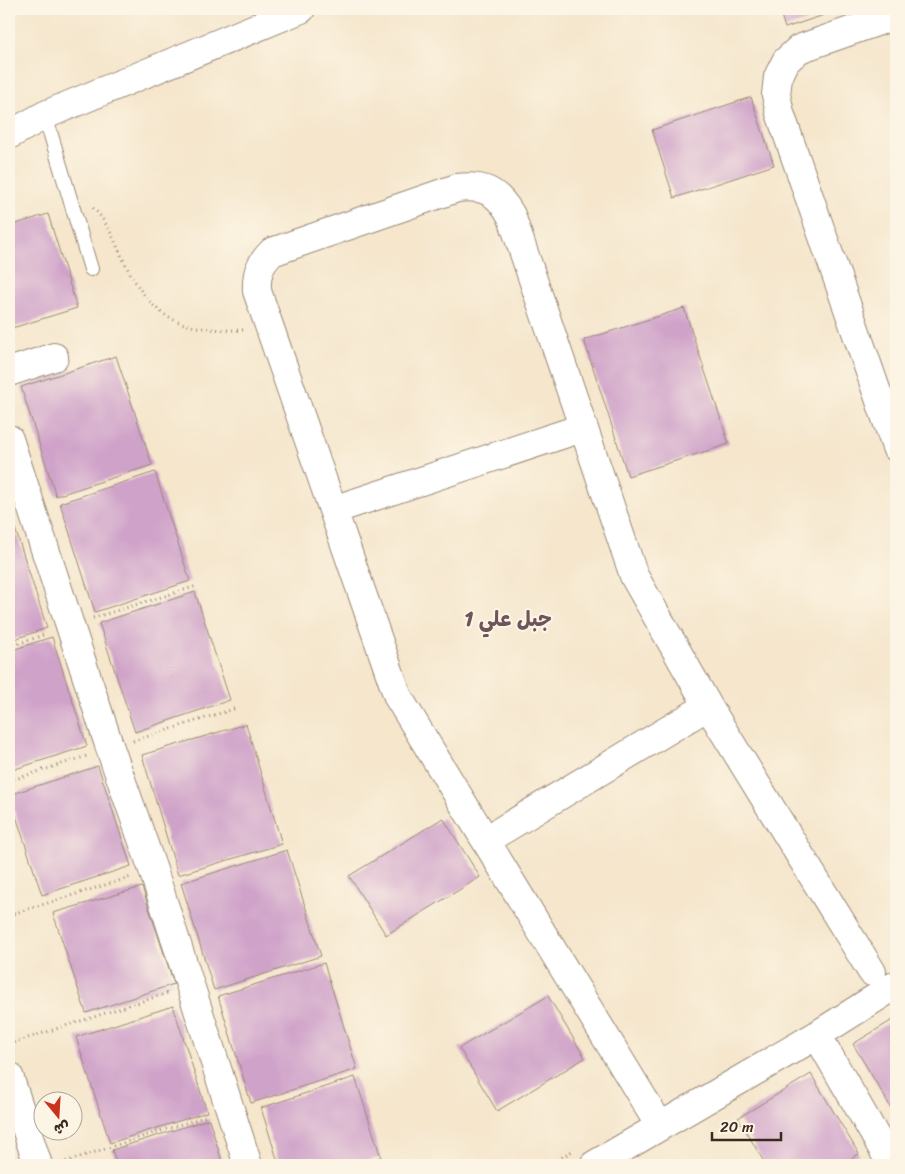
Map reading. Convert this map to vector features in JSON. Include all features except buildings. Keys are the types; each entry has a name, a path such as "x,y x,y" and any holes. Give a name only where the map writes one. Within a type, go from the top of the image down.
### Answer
{"street":[{"path":"9,135 45,114 301,9"},
{"path":"896,15 799,48 786,61 778,78 776,95 780,113 896,447"},
{"path":"660,1126 398,697 257,291 256,276 262,262 272,252 457,188 473,186 489,191 502,201 510,215 634,576 708,706 872,972"},
{"path":"9,372 54,357"},
{"path":"333,510 582,428"},
{"path":"9,439 153,870 248,1165"},
{"path":"486,840 708,706"},
{"path":"610,1161 660,1126 818,1034 896,985"},
{"path":"818,1034 892,1165"},
{"path":"9,1076 38,1165"}],"lane":[{"path":"45,114 91,269"}],"path":[{"path":"67,191 86,202 103,220 135,282 164,315 180,324 197,329 271,330"},
{"path":"9,647 197,586"},
{"path":"9,915 153,870"},
{"path":"9,1044 190,986"},
{"path":"55,1165 229,1109"}],"district":[{"name":"جبل علي 1","path":"508,619"}]}
